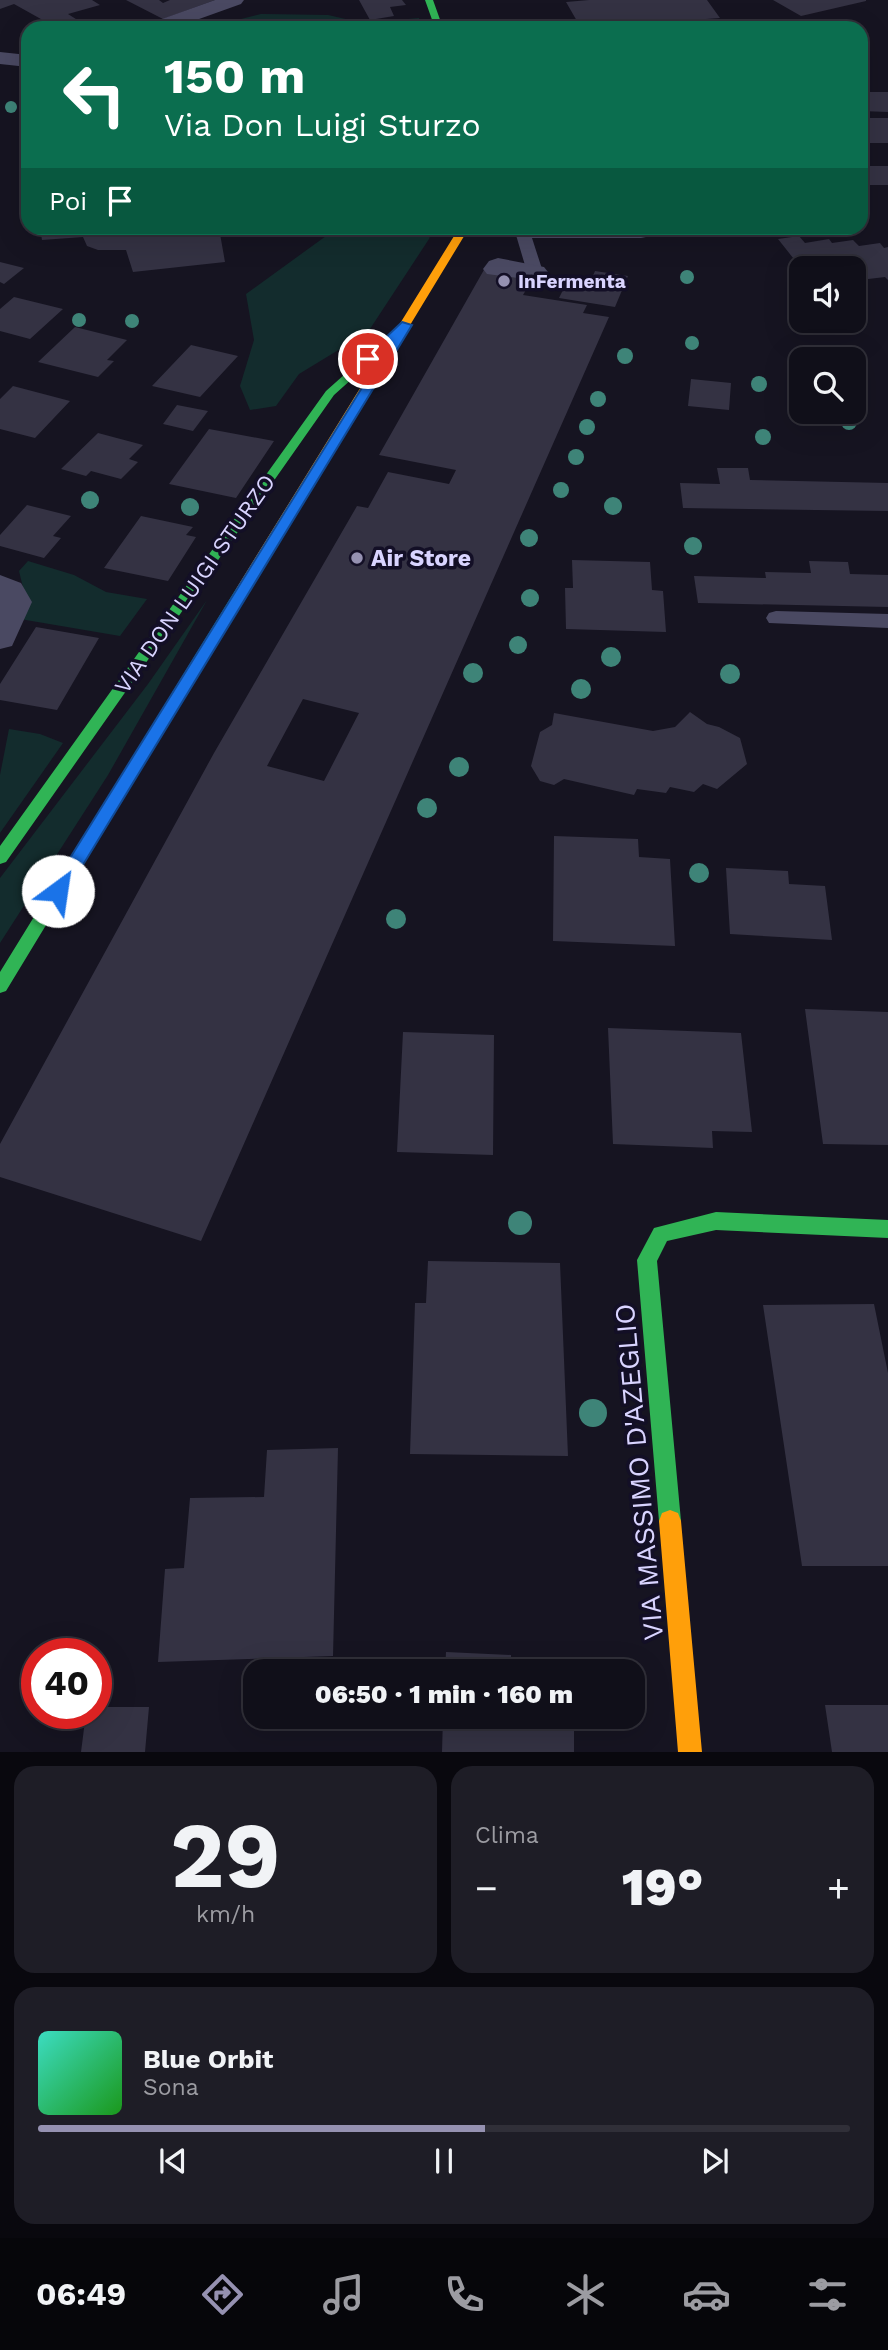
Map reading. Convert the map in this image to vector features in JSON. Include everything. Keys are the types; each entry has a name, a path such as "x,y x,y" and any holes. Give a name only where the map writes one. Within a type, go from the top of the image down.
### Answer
{"street":[{"path":"175,21 234,0"},
{"path":"429,0 436,21"},
{"path":"0,58 21,60"},
{"path":"0,986 460,235"},
{"path":"496,270 498,266 535,272"},
{"name":"VIA DON LUIGI STURZO","path":"0,858 330,393 406,325"},
{"path":"0,586 10,591 16,602 0,638"},
{"name":"VIA MASSIMO D'AZEGLIO","path":"690,1752 647,1259 661,1234 716,1221 888,1229"}],"lane":[{"path":"521,235 535,272"},
{"path":"776,618 888,621"}],"green space":[{"path":"261,14 328,15 354,21 233,21"},
{"path":"419,18 420,21 385,21"},
{"path":"430,235 368,332 299,374 276,406 250,410 240,386 254,340 246,294 326,236"},
{"path":"28,561 74,575 106,592 147,599 120,636 20,619 26,600 19,571"},
{"path":"207,600 108,775 0,943 0,878 148,684"},
{"path":"9,729 40,734 63,743 0,833 0,775"}],"building":[{"path":"0,0 92,0 100,5 68,14 79,21 44,21 14,4 0,9"},
{"path":"126,0 159,0 163,3 170,0 215,0 163,19"},
{"path":"359,0 402,0 406,5 390,7 394,16 370,20"},
{"path":"707,0 720,18 678,21 577,21 566,2"},
{"path":"773,0 866,0 866,1 801,16"},
{"path":"868,92 888,92 888,112 868,111"},
{"path":"868,118 888,118 888,143 868,143"},
{"path":"868,166 888,166 888,185 868,185"},
{"path":"41,235 220,235 225,262 133,272 126,250 98,250 87,246 83,237 42,240"},
{"path":"799,236 805,243 829,239 832,243 853,240 859,246 880,243 884,248 888,247 888,280 885,277 866,279 866,256 791,256 778,239"},
{"path":"0,262 24,268 4,284 0,282"},
{"path":"485,268 534,276 523,295 587,305 583,313 609,317 201,1241 0,1177 0,1144 214,753 357,506 368,508 388,472 449,484 456,470 379,455","holes":["303,699 359,713 324,781 267,766"]},
{"path":"595,271 628,276 615,307 559,298 568,280 590,283"},
{"path":"14,297 63,309 30,339 0,331 0,309"},
{"path":"75,327 127,340 107,360 114,361 98,377 38,362"},
{"path":"191,345 238,356 200,397 152,386"},
{"path":"691,379 731,383 729,410 688,406"},
{"path":"13,386 70,401 35,438 0,429 0,399"},
{"path":"177,405 208,411 193,431 163,424"},
{"path":"209,429 274,441 236,498 169,484"},
{"path":"98,433 143,445 129,459 138,462 121,479 91,471 86,476 61,469"},
{"path":"717,468 748,468 750,480 888,483 888,511 683,508 680,483 720,484"},
{"path":"27,505 71,516 53,536 61,538 44,558 0,546 0,535"},
{"path":"141,516 193,527 186,535 196,537 168,581 104,568"},
{"path":"572,560 650,562 652,590 663,591 666,632 566,629 565,588 573,588"},
{"path":"809,561 848,562 850,574 888,575 888,607 698,603 694,576 766,578 765,572 811,573"},
{"path":"36,627 99,638 57,710 0,700 0,684"},
{"path":"690,712 707,724 740,738 747,764 717,789 703,784 694,792 670,787 666,793 637,789 634,795 564,779 554,785 540,781 531,766 540,732 552,725 554,713 653,731 675,727"},
{"path":"554,836 638,839 639,857 670,859 675,946 553,941"},
{"path":"726,868 788,871 789,884 825,886 832,940 730,934"},
{"path":"805,1009 888,1012 888,1145 823,1144"},
{"path":"608,1028 741,1033 752,1132 712,1131 713,1148 613,1144"},
{"path":"403,1032 494,1035 493,1155 397,1152"},
{"path":"428,1261 560,1263 568,1456 410,1454 415,1303 426,1303"},
{"path":"874,1304 888,1373 888,1566 802,1566 763,1305"},
{"path":"338,1448 333,1656 158,1662 165,1569 184,1568 190,1498 264,1497 267,1450"},
{"path":"446,1652 511,1655 511,1659 446,1659"},
{"path":"825,1705 888,1705 888,1752 832,1752"},
{"path":"112,1707 149,1707 145,1752 81,1752 84,1729 112,1729"},
{"path":"443,1729 574,1729 574,1752 442,1752"}],"traffic: fast":[{"path":"429,0 436,21"},
{"path":"0,858 330,393 376,352"},
{"path":"0,986 243,589"},
{"path":"670,1521 647,1260 661,1234 716,1221 888,1229"}],"traffic: slow":[{"path":"243,589 460,235"},
{"path":"670,1521 690,1752"}],"place":[{"name":"InFermenta","path":"504,281"},
{"name":"Air Store","path":"357,558"}],"route":[{"path":"58,891 406,325 368,359"}]}
